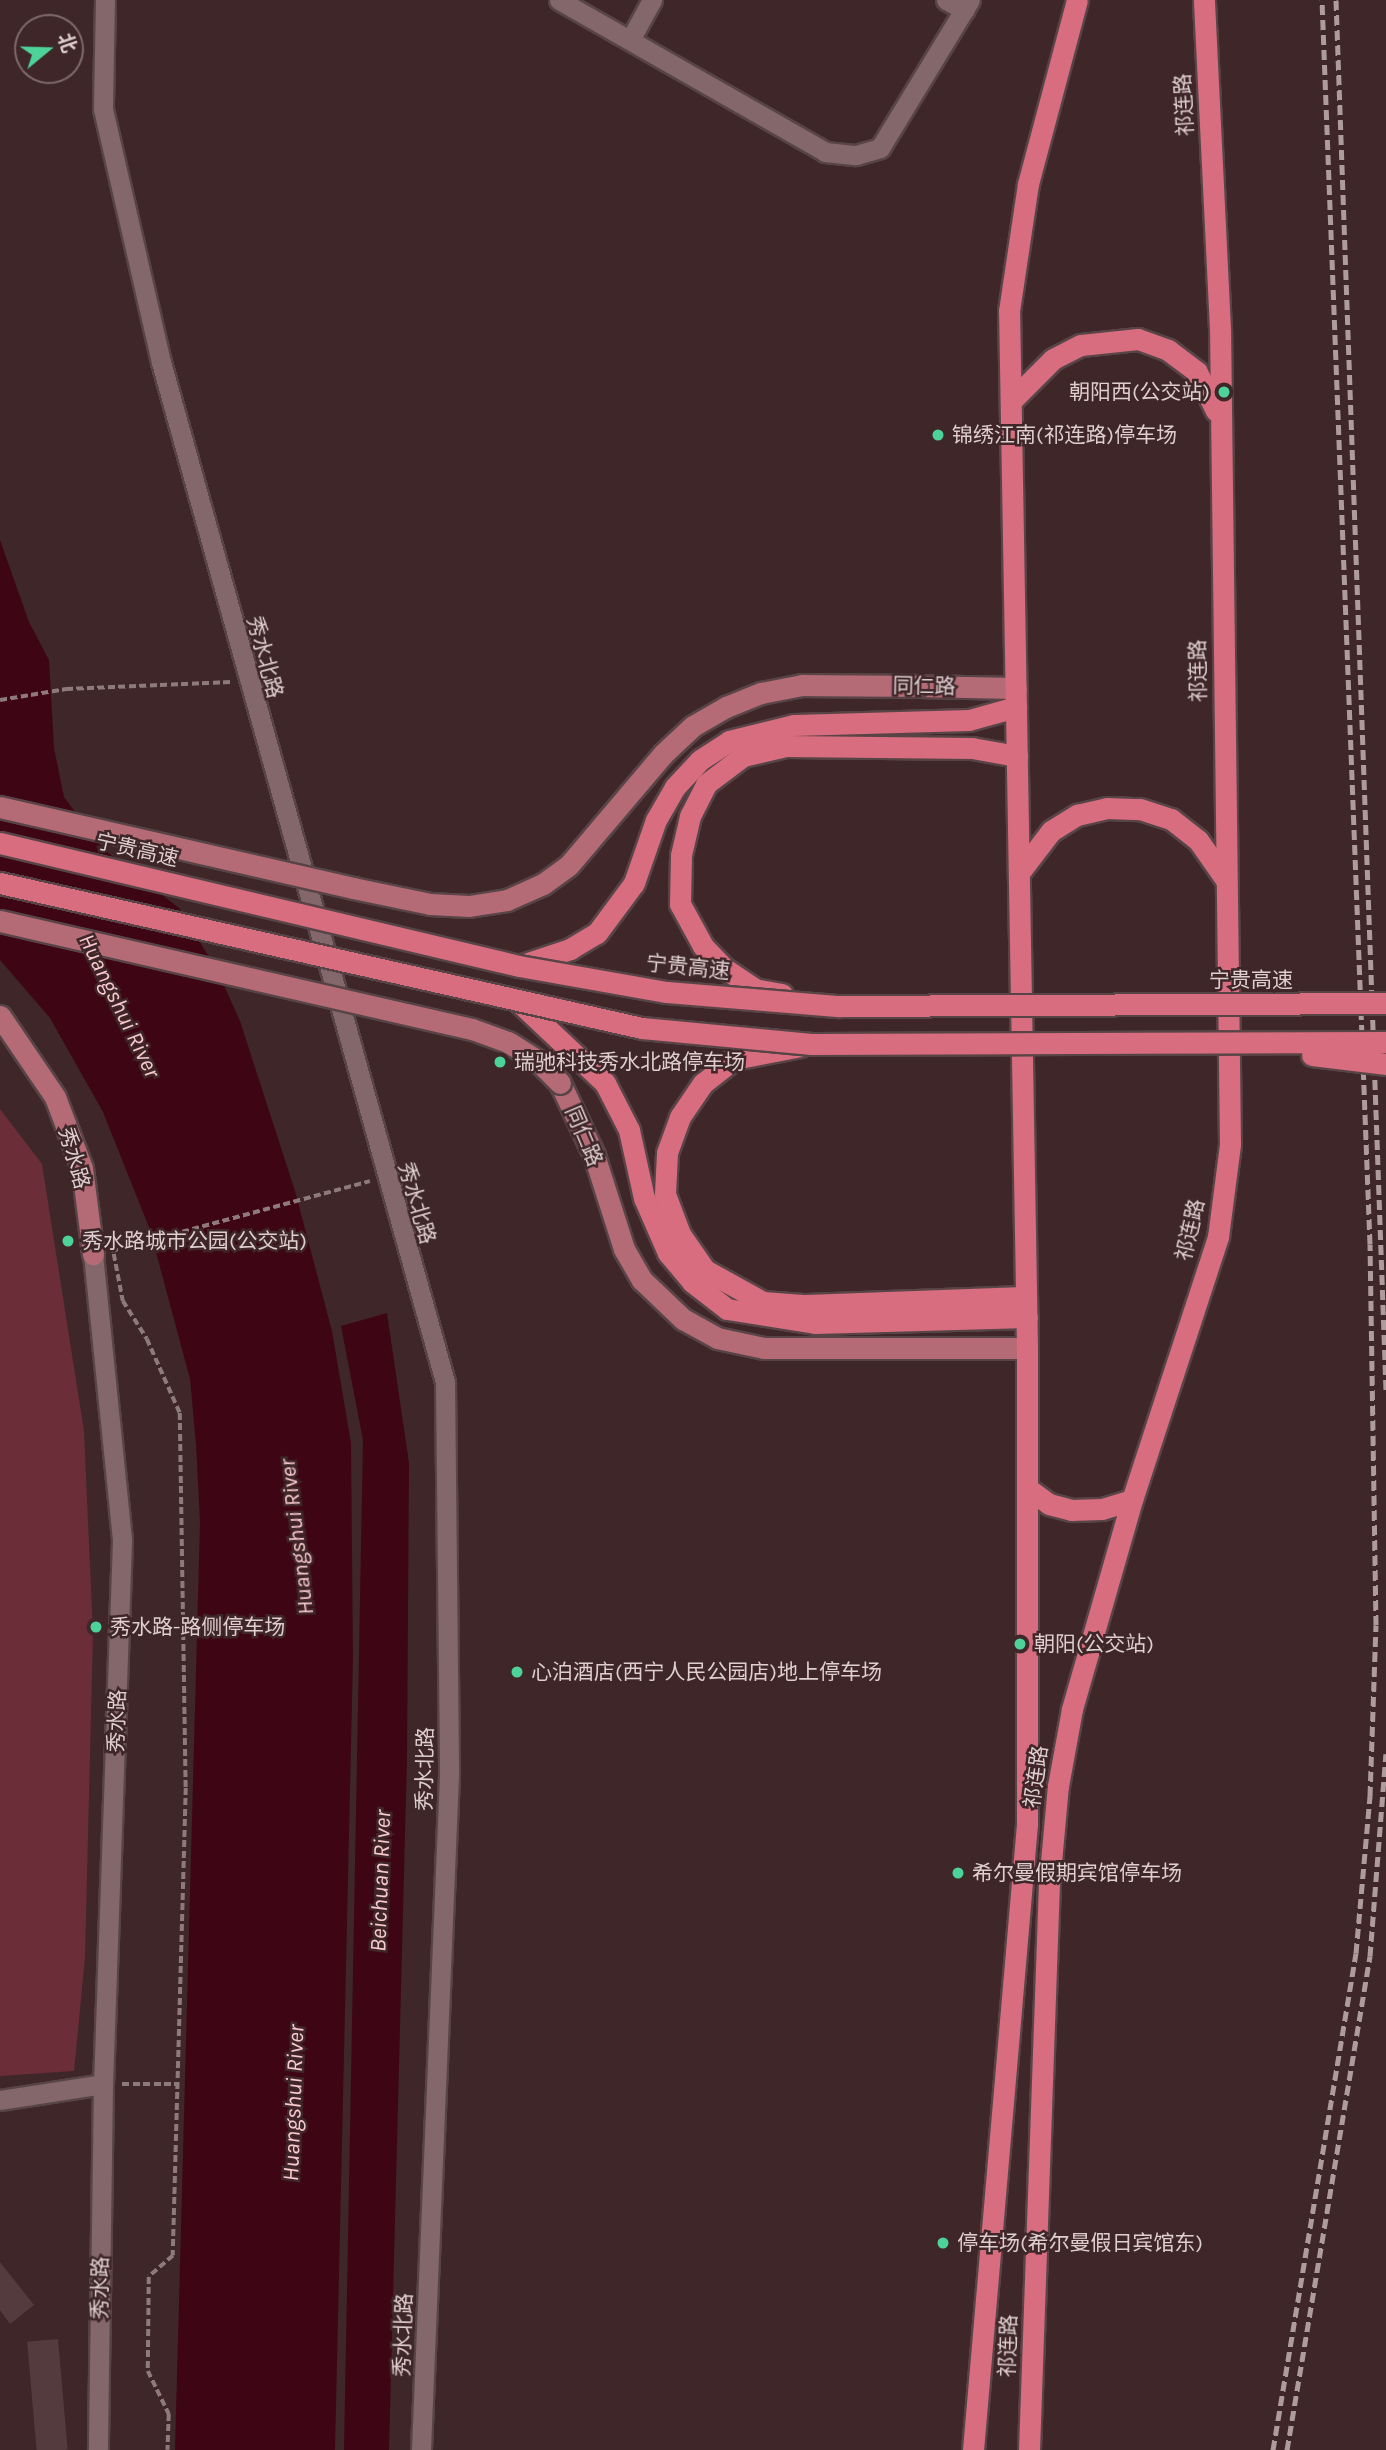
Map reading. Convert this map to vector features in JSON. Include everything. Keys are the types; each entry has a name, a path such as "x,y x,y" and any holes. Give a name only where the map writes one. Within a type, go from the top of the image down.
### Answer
{"highway":[{"name":"祁连路","path":"973,2450 1027,1824 1027,1348 1009,311 1028,184 1077,0"},
{"name":"祁连路","path":"1030,2450 1049,1884 1058,1786 1072,1709 1132,1500 1218,1237 1230,1144 1218,416 1220,329 1204,0"},
{"path":"1011,401 1062,354 1111,339 1138,339 1168,350 1197,372 1218,416"},
{"path":"519,966 570,949 597,933 629,891 646,847 675,787 700,760 729,741 764,729 794,725 969,720 1016,697"},
{"path":"839,1006 755,989 725,969 703,946 680,904 681,855 690,816 706,784 743,756 786,746 834,743 972,748 1017,756"},
{"path":"1019,873 1051,831 1077,815 1107,808 1140,809 1171,819 1198,840 1226,880"},
{"name":"宁贵高速","path":"0,843 519,966 667,992 839,1006 1386,1003"},
{"path":"0,883 642,1028 811,1044 1090,1040 1386,1042"},
{"path":"517,1000 605,1083 629,1130 644,1198 668,1253 692,1282 727,1309 815,1323 1026,1307"},
{"path":"1090,1040 1354,1058 1386,1064"},
{"path":"811,1044 734,1059 703,1083 680,1117 667,1153 665,1194 680,1234 705,1270 763,1302 1026,1307"},
{"path":"1027,1488 1048,1504 1071,1510 1102,1509 1132,1500"}],"main road":[{"name":"同仁路","path":"0,807 353,888 430,904 469,906 507,900 543,884 569,864 663,754 693,726 726,707 761,693 802,685 917,686 1016,697"},
{"name":"同仁路","path":"0,921 472,1029 508,1042 538,1061 560,1083 594,1155 624,1249 642,1280 682,1319 717,1338 764,1348 1027,1348"},
{"name":"秀水路","path":"0,1016 55,1097 82,1168 103,1253"}],"street":[{"name":"秀水北路","path":"105,0 103,109 161,362 445,1382 449,1775 421,2450"},
{"path":"559,0 825,152 856,155 880,148 967,5 946,0"},
{"path":"629,40 652,0"},
{"name":"秀水路","path":"98,2450 103,2084 122,1541 103,1253"},
{"path":"0,2100 103,2084"}],"path":[{"path":"0,700 66,689 248,681"},
{"path":"136,1247 386,1177"},
{"path":"103,1253 123,1301 147,1339 180,1413 186,1788 173,2256 149,2277 148,2371 169,2414 169,2450"},
{"path":"103,2084 177,2084"}],"shaded area":[{"path":"0,1109 42,1164 84,1431 93,1633 85,1958 74,2071 0,2076"}],"water":[{"name":"Huangshui River","path":"0,540 29,622 49,660 54,748 64,797 102,848 179,908 217,970 240,1021 295,1191 332,1331 351,1443 353,1658 335,2450 175,2450 200,1522 196,1444 190,1379 150,1230 103,1112 50,1018 0,960"},
{"name":"Beichuan River","path":"387,1313 409,1463 407,1759 389,2450 344,2450 363,1440 341,1326"}],"building":[{"path":"0,2262 34,2305 10,2324 0,2310"},
{"path":"58,2339 68,2450 37,2450 27,2342"}],"railway":[{"path":"1273,2450 1356,1953 1370,1796 1376,1625 1370,1244 1322,0"},
{"path":"1336,0 1386,1390"},
{"path":"1287,2450 1370,1956 1386,1754"}],"place":[{"name":"朝阳西(公交站)","path":"1224,392"},
{"name":"锦绣江南(祁连路)停车场","path":"938,435"},
{"name":"瑞驰科技秀水北路停车场","path":"500,1062"},
{"name":"秀水路城市公园(公交站)","path":"68,1241"},
{"name":"秀水路-路侧停车场","path":"96,1627"},
{"name":"朝阳(公交站)","path":"1020,1644"},
{"name":"心泊酒店(西宁人民公园店)地上停车场","path":"517,1672"},
{"name":"希尔曼假期宾馆停车场","path":"958,1873"},
{"name":"停车场(希尔曼假日宾馆东)","path":"943,2243"}]}
